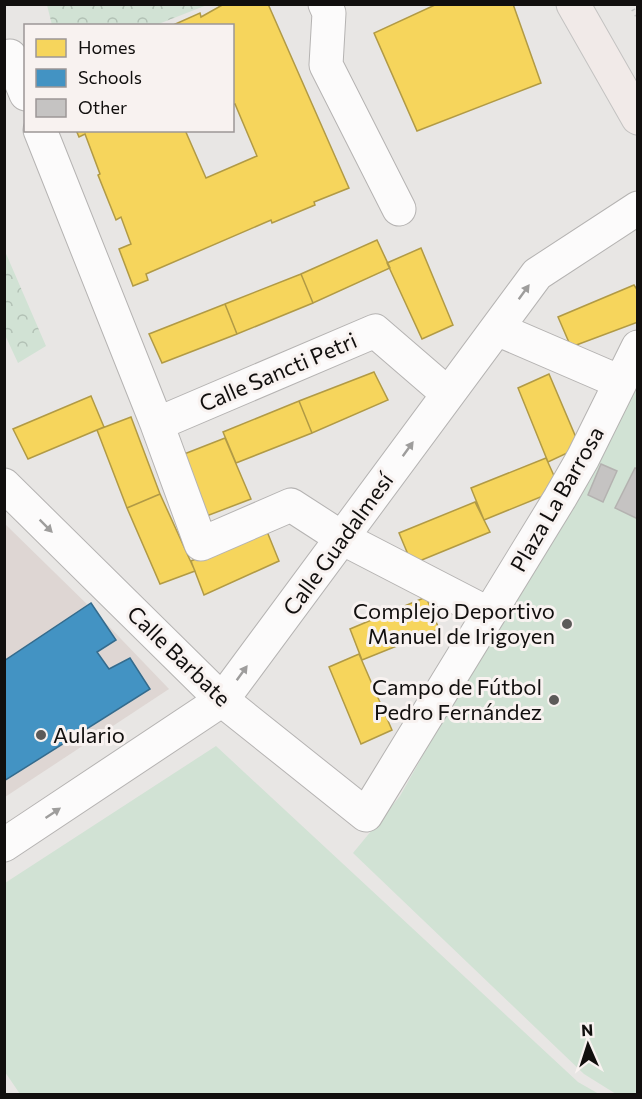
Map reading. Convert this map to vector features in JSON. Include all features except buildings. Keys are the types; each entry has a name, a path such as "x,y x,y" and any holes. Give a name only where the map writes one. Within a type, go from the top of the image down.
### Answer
{"main road":[{"path":"573,4 638,118"}],"street":[{"path":"336,7 326,65 399,209"},
{"path":"10,56 24,89"},
{"path":"41,132 158,424 201,544 291,505 342,538 489,614"},
{"name":"Calle Guadalmesí","path":"4,845 222,700 537,274 634,220"},
{"path":"496,329 620,382"},
{"name":"Calle Sancti Petri","path":"158,424 375,331 448,394"},
{"name":"Plaza La Barrosa","path":"366,815 560,498 583,458 638,347"},
{"name":"Calle Barbate","path":"4,485 222,700 366,815"}],"path":[{"path":"630,4 638,18"}],"shaded area":[{"path":"4,523 98,615 169,689 5,797"}],"green space":[{"path":"47,4 207,5 159,24 52,24"},
{"path":"4,249 46,346 18,363 5,335"},
{"name":"Campo de Fútbol Pedro Fernández","path":"637,366 637,1094 616,1094 584,1074 353,853 400,796 594,451"},
{"path":"216,746 578,1082 599,1094 20,1094 5,1072 5,883"}],"place":[{"name":"Complejo Deportivo Manuel de Irigoyen","path":"567,624"},
{"name":"Campo de Fútbol Pedro Fernández","path":"554,700"},
{"name":"Aulario","path":"41,735"}]}
